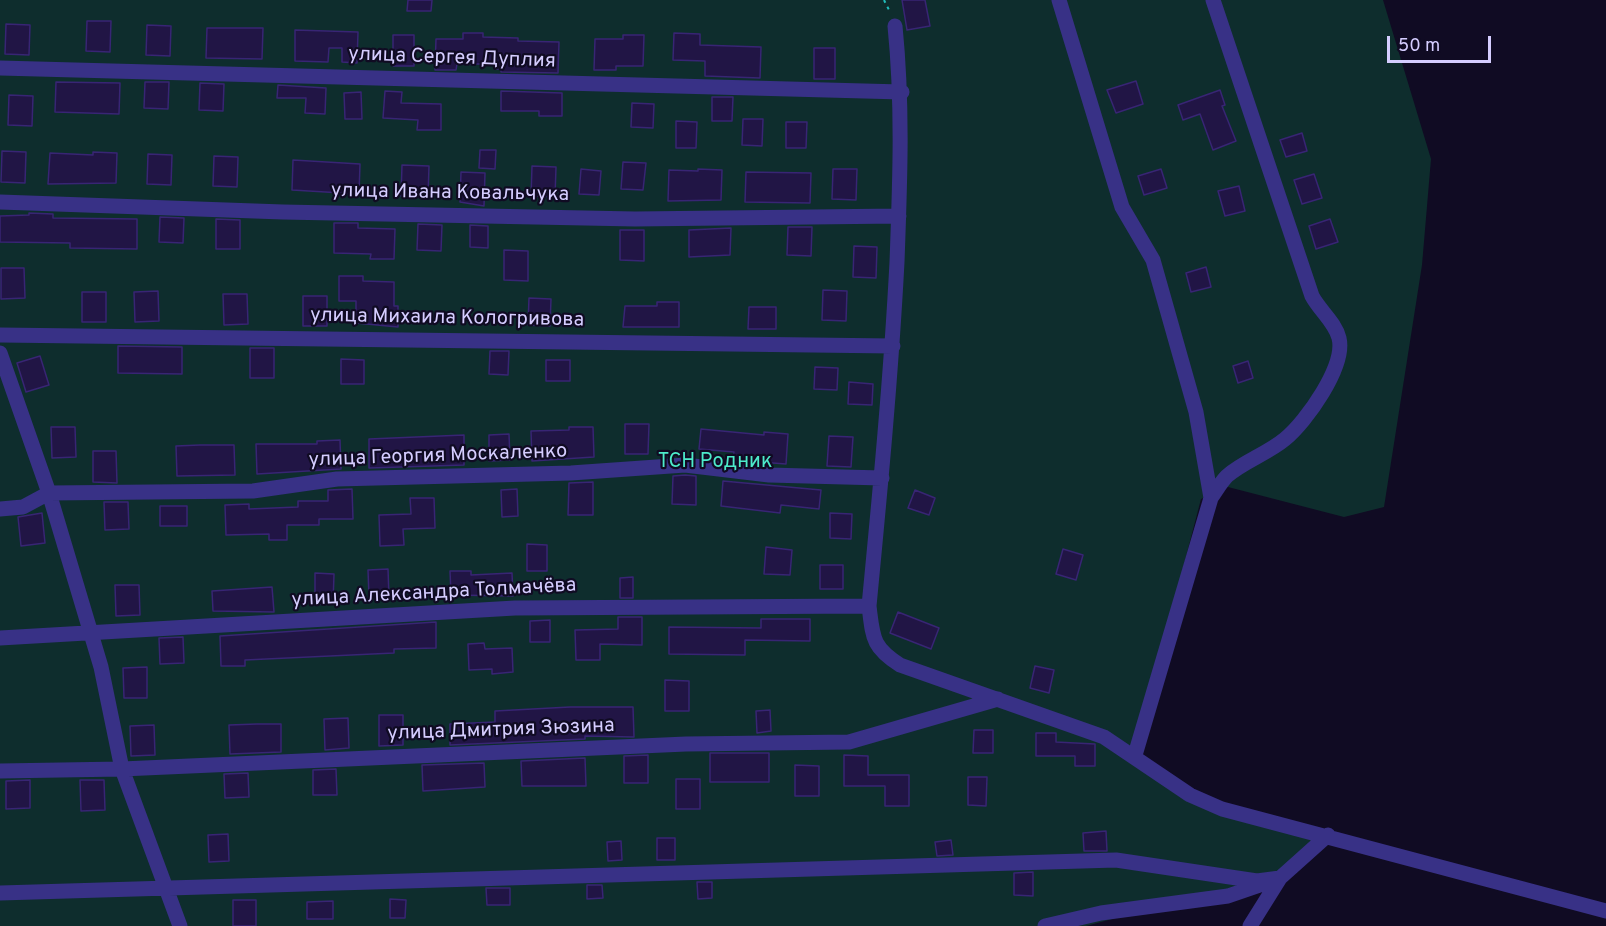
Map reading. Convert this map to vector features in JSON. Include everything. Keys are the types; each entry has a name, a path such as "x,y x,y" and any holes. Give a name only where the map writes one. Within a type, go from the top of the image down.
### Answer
{"street":[{"path":"1059,0 1122,207 1153,260 1196,412 1211,498"},
{"path":"1135,755 1211,498 1226,477 1283,441 1299,427 1333,374 1340,357 1339,338 1332,323 1319,309 1312,296 1213,0"},
{"path":"896,26 902,92 899,216 882,478 869,606 873,638 881,653 900,665 1104,737 1135,755 1158,774 1190,795 1222,809 1328,835 1606,911"},
{"name":"улица Сергея Дуплия","path":"0,68 902,92"},
{"name":"улица Ивана Ковальчука","path":"0,202 283,212 635,219 899,216"},
{"name":"улица Михаила Кологривова","path":"0,335 892,346"},
{"path":"0,353 6,383 49,493 101,667 122,769 180,926"},
{"name":"улица Георгия Москаленко","path":"0,509 23,507 49,493 253,491 337,479 571,473 685,465 769,475 882,478"},
{"name":"улица Александра Толмачёва","path":"0,638 515,609 869,606"},
{"name":"улица Дмитрия Зюзина","path":"0,771 122,769 686,744 849,742 998,699"},
{"path":"1250,926 1280,878 1328,835"},
{"path":"0,893 1116,860 1257,881 1280,878"},
{"path":"1045,926 1101,913 1228,896 1280,878"}],"green space":[{"name":"ТСН Родник","path":"0,0 1383,0 1431,159 1422,265 1384,507 1344,517 1228,487 1201,499 1133,760 1210,809 1329,842 1267,888 1131,914 1086,926 0,926"}],"building":[{"path":"408,0 432,0 431,11 407,11"},
{"path":"902,0 925,0 930,26 907,30"},
{"path":"87,21 111,21 110,52 86,51"},
{"path":"6,24 30,25 29,55 5,54"},
{"path":"147,25 171,26 170,56 146,55"},
{"path":"207,28 263,28 262,59 206,58"},
{"path":"295,30 358,32 357,63 342,62 342,48 329,48 328,62 295,61"},
{"path":"463,33 483,33 483,37 518,38 518,41 559,42 558,73 501,72 501,69 496,69 496,64 457,64 456,70 435,70 436,39 463,39"},
{"path":"674,33 700,34 700,45 761,47 760,78 705,76 705,61 673,60"},
{"path":"393,35 414,35 414,66 393,66"},
{"path":"623,35 644,35 643,66 616,66 616,70 594,70 595,39 623,39"},
{"path":"814,48 835,48 835,79 814,79"},
{"path":"1136,81 1143,104 1116,113 1107,90"},
{"path":"56,82 120,83 119,114 55,112"},
{"path":"145,82 169,82 168,109 144,108"},
{"path":"200,83 224,84 223,111 199,110"},
{"path":"278,85 326,88 325,114 305,113 306,98 277,98"},
{"path":"1220,90 1225,105 1222,106 1236,141 1213,150 1200,114 1183,120 1178,105"},
{"path":"385,91 402,92 401,103 441,104 441,130 417,130 418,120 383,118"},
{"path":"501,91 562,93 562,116 539,116 539,111 501,111"},
{"path":"361,92 362,119 345,119 344,93"},
{"path":"9,95 33,96 32,126 8,125"},
{"path":"712,97 733,97 732,121 712,121"},
{"path":"632,103 654,104 653,128 631,127"},
{"path":"743,119 763,119 762,146 742,145"},
{"path":"676,121 697,122 696,148 676,148"},
{"path":"786,122 807,122 806,148 786,148"},
{"path":"1302,133 1307,151 1286,157 1280,140"},
{"path":"480,150 496,150 495,169 479,168"},
{"path":"2,151 26,152 25,183 1,182"},
{"path":"93,152 117,153 116,183 48,184 50,153 93,155"},
{"path":"148,154 172,155 171,185 147,184"},
{"path":"214,156 238,157 237,187 213,186"},
{"path":"293,160 360,164 359,194 292,190"},
{"path":"623,162 646,163 643,190 621,189"},
{"path":"402,165 429,166 428,197 401,196"},
{"path":"532,166 556,167 555,197 531,196"},
{"path":"581,169 601,171 599,195 579,194"},
{"path":"698,169 722,170 721,200 668,201 669,170 698,171"},
{"path":"833,169 857,169 856,200 832,199"},
{"path":"1161,169 1167,188 1144,195 1138,176"},
{"path":"461,172 485,173 484,206 460,202"},
{"path":"746,172 811,173 810,203 745,202"},
{"path":"1314,174 1322,198 1302,204 1294,180"},
{"path":"1239,186 1245,211 1225,216 1218,191"},
{"path":"29,213 53,214 53,218 137,219 137,249 70,248 70,243 0,242 0,216 29,215"},
{"path":"160,217 184,218 183,243 159,242"},
{"path":"216,219 240,220 240,249 216,249"},
{"path":"1330,219 1338,242 1316,249 1309,226"},
{"path":"334,223 358,223 358,228 395,229 394,259 370,259 371,254 334,253"},
{"path":"418,224 442,225 441,251 417,250"},
{"path":"470,225 488,226 488,248 470,247"},
{"path":"788,227 812,227 811,256 787,255"},
{"path":"731,228 730,255 689,257 689,230"},
{"path":"620,230 644,230 644,261 620,260"},
{"path":"854,246 877,247 876,278 853,277"},
{"path":"504,250 528,251 528,281 504,280"},
{"path":"1206,267 1211,287 1191,292 1186,273"},
{"path":"1,268 24,268 25,298 1,299"},
{"path":"339,276 363,276 363,281 394,282 394,306 398,306 398,327 356,323 356,301 339,301"},
{"path":"823,290 847,291 846,321 822,320"},
{"path":"158,291 159,321 135,322 134,292"},
{"path":"82,292 106,292 106,322 82,322"},
{"path":"223,294 247,294 248,324 224,325"},
{"path":"303,296 327,296 327,326 303,326"},
{"path":"529,298 551,299 550,326 528,325"},
{"path":"657,302 679,302 679,327 623,327 625,306 657,306"},
{"path":"749,307 776,307 776,329 748,329"},
{"path":"118,346 182,347 182,374 118,373"},
{"path":"250,348 274,348 274,378 250,378"},
{"path":"490,351 509,351 508,375 489,374"},
{"path":"40,356 49,385 26,392 17,363"},
{"path":"341,359 364,360 364,384 341,384"},
{"path":"546,360 570,360 570,381 546,381"},
{"path":"1248,361 1253,378 1238,383 1233,366"},
{"path":"815,367 838,368 837,390 814,389"},
{"path":"849,382 873,384 872,405 848,404"},
{"path":"625,424 649,424 648,454 625,454"},
{"path":"51,427 75,427 76,457 52,458"},
{"path":"569,427 593,427 594,457 532,461 531,431 569,430"},
{"path":"701,429 764,435 764,432 788,434 786,464 733,460 734,452 699,449"},
{"path":"509,434 510,460 489,461 489,435"},
{"path":"464,435 464,465 369,468 369,439"},
{"path":"829,436 853,437 851,467 827,466"},
{"path":"340,440 341,469 257,474 256,444 317,444 317,441"},
{"path":"234,445 235,475 177,476 176,446"},
{"path":"93,451 116,451 117,483 93,482"},
{"path":"673,476 696,476 696,505 672,504"},
{"path":"723,481 821,490 819,509 781,505 780,513 721,506"},
{"path":"593,482 593,515 568,515 569,483"},
{"path":"352,489 353,519 319,519 319,525 287,525 287,540 269,540 269,534 226,535 225,505 249,504 249,509 298,507 298,501 328,501 328,490"},
{"path":"517,489 518,516 502,517 501,490"},
{"path":"915,490 935,498 929,515 908,508"},
{"path":"410,498 434,498 435,528 403,529 404,545 380,546 379,515 411,514"},
{"path":"104,502 128,502 129,529 105,530"},
{"path":"160,506 187,506 187,526 160,526"},
{"path":"42,513 45,543 21,546 18,517"},
{"path":"830,513 852,514 851,539 830,538"},
{"path":"527,544 547,545 547,571 527,571"},
{"path":"766,547 792,550 790,575 764,574"},
{"path":"1063,549 1083,555 1076,580 1056,574"},
{"path":"820,565 843,565 843,589 820,589"},
{"path":"388,569 389,597 369,597 368,570"},
{"path":"450,571 471,571 471,575 512,573 513,596 451,595"},
{"path":"315,573 334,574 333,604 315,604"},
{"path":"633,577 633,598 620,598 620,578"},
{"path":"115,585 139,585 140,615 116,616"},
{"path":"272,587 274,612 213,611 212,591"},
{"path":"898,612 939,628 931,649 890,633"},
{"path":"618,617 642,617 642,645 600,644 600,660 576,660 575,630 618,629"},
{"path":"761,619 810,619 810,641 745,640 745,655 669,654 669,627 761,628"},
{"path":"550,620 550,642 530,642 530,621"},
{"path":"436,622 436,648 394,649 394,653 245,660 245,666 221,666 220,636"},
{"path":"183,637 184,663 160,664 159,638"},
{"path":"484,643 485,649 512,648 513,672 492,674 492,669 469,670 468,644"},
{"path":"1035,666 1054,670 1049,693 1030,688"},
{"path":"147,667 147,698 124,698 123,668"},
{"path":"665,680 689,681 689,711 665,711"},
{"path":"570,707 633,707 634,737 585,736 585,739 450,745 450,724 495,722 495,711"},
{"path":"770,710 771,731 757,733 756,711"},
{"path":"379,715 403,715 403,745 379,746"},
{"path":"348,718 349,748 325,750 324,719"},
{"path":"281,724 281,752 230,754 229,725"},
{"path":"154,725 155,755 131,756 130,726"},
{"path":"974,730 993,730 993,753 973,753"},
{"path":"1036,733 1056,733 1056,742 1095,744 1095,766 1075,766 1075,756 1036,756"},
{"path":"710,753 769,753 769,782 710,782"},
{"path":"648,755 648,783 624,783 624,756"},
{"path":"844,755 868,756 868,775 909,775 909,806 885,806 885,786 844,786"},
{"path":"585,758 586,786 522,786 521,761"},
{"path":"484,763 485,787 423,791 422,765"},
{"path":"795,765 819,766 819,796 795,796"},
{"path":"336,769 337,795 313,795 313,770"},
{"path":"248,773 249,797 225,798 224,774"},
{"path":"968,777 987,777 986,806 968,805"},
{"path":"676,779 700,779 700,809 676,809"},
{"path":"30,780 30,808 6,809 6,781"},
{"path":"80,780 104,780 105,810 81,811"},
{"path":"1106,831 1107,851 1084,851 1083,833"},
{"path":"228,834 229,861 209,862 208,835"},
{"path":"657,838 675,838 675,860 657,860"},
{"path":"951,840 953,855 937,856 935,842"},
{"path":"621,841 622,860 608,861 607,842"},
{"path":"1033,872 1033,896 1014,895 1014,873"},
{"path":"697,882 712,882 712,898 698,899"},
{"path":"587,885 602,885 603,898 587,899"},
{"path":"486,888 510,888 510,905 487,905"},
{"path":"390,899 406,900 405,918 390,918"},
{"path":"233,900 256,900 256,926 233,926"},
{"path":"333,901 333,919 307,919 307,902"}]}
